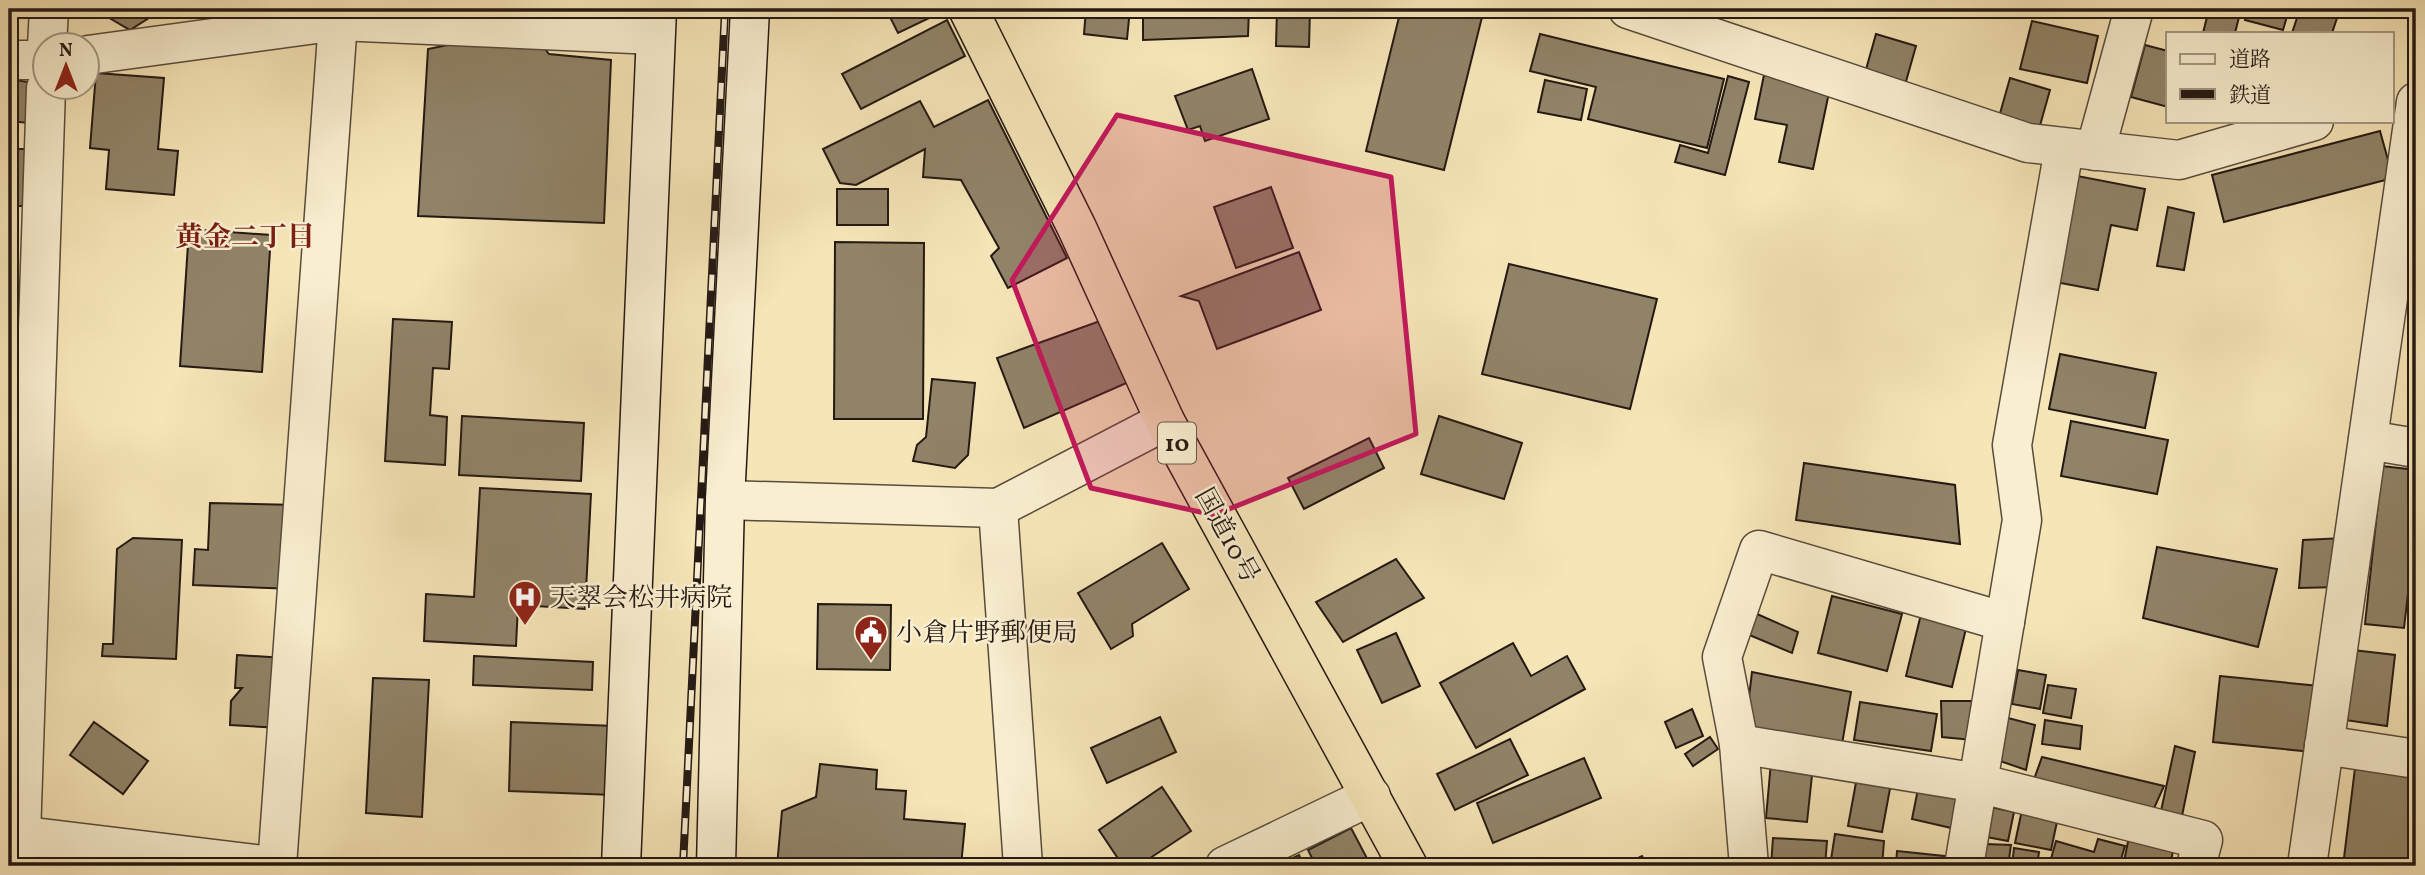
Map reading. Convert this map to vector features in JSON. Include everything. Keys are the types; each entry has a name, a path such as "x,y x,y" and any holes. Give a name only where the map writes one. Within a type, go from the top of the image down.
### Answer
{"highway":[{"name":"国道10号","path":"968,9 1077,228 1165,421 1408,866"}],"street":[{"path":"48,32 49,9"},
{"path":"716,866 725,500 750,9"},
{"path":"1628,9 2028,143 2179,160 2311,122"},
{"path":"1964,866 2022,520 2012,445 2079,150 2134,9"},
{"path":"277,866 338,21"},
{"path":"102,53 338,21 656,22 621,866"},
{"path":"9,60 32,60"},
{"path":"2394,97 2416,91"},
{"path":"44,102 24,260 17,845 271,866"},
{"path":"2307,866 2416,103"},
{"path":"725,500 998,508 1165,421"},
{"path":"2368,440 2416,448"},
{"path":"998,508 1023,866"},
{"path":"1749,866 1739,744 1722,657 1759,550 2005,622"},
{"path":"1739,744 1978,783 2203,840 2196,866"},
{"path":"2324,745 2416,759"},
{"path":"1225,866 1371,796"}],"highlighted area":[{"path":"1117,115 1391,177 1416,434 1214,515 1091,488 1012,280"}],"building":[{"path":"94,9 163,9 130,30"},
{"path":"886,9 948,9 898,33"},
{"path":"1086,9 1130,9 1127,39 1084,34"},
{"path":"1143,9 1249,9 1248,36 1143,40"},
{"path":"1277,9 1310,9 1309,47 1276,46"},
{"path":"1401,9 1484,9 1444,170 1366,151"},
{"path":"2067,9 2093,9 2091,15"},
{"path":"2209,9 2241,9 2235,32 2203,32"},
{"path":"2248,9 2289,9 2283,30 2245,20"},
{"path":"2300,9 2340,9 2332,32 2292,32"},
{"path":"947,20 965,56 861,109 842,74"},
{"path":"2032,21 2098,36 2087,83 2020,69"},
{"path":"1540,34 1724,79 1707,148 1588,119 1596,87 1530,71"},
{"path":"1876,34 1916,46 1905,85 1865,73"},
{"path":"487,37 539,41 549,54 611,60 604,223 418,216 428,49"},
{"path":"2145,45 2166,50 2166,106 2131,97"},
{"path":"1252,69 1269,119 1205,141 1200,126 1188,130 1175,96"},
{"path":"1765,70 1831,83 1813,169 1779,162 1787,125 1755,119"},
{"path":"102,73 164,78 158,149 178,151 174,195 106,189 109,150 90,148 94,102 102,102"},
{"path":"1728,76 1749,82 1725,175 1675,162 1680,145 1708,153"},
{"path":"2010,78 2050,90 2039,129 1999,117"},
{"path":"9,79 32,83 29,123 9,121"},
{"path":"1545,80 1587,89 1581,120 1538,112"},
{"path":"988,100 1067,258 1008,288 991,256 999,248 961,180 923,177 925,149 856,185 840,183 823,149 920,101 934,127"},
{"path":"2380,131 2393,178 2224,222 2212,175"},
{"path":"9,149 30,149 30,206 9,206"},
{"path":"2072,175 2145,189 2137,230 2111,225 2098,290 2050,281"},
{"path":"1271,187 1293,248 1236,268 1214,207"},
{"path":"837,189 888,189 888,225 837,225"},
{"path":"2168,207 2194,213 2184,270 2157,266"},
{"path":"189,229 271,235 262,372 180,366"},
{"path":"835,242 924,243 923,419 834,419"},
{"path":"1299,252 1321,310 1217,349 1199,301 1181,296"},
{"path":"1509,264 1657,299 1630,409 1482,374"},
{"path":"9,303 16,303 13,408 9,408"},
{"path":"393,319 452,322 449,369 433,368 430,415 447,417 445,465 385,461"},
{"path":"1100,321 1131,381 1024,428 997,358"},
{"path":"2060,354 2156,373 2145,428 2049,409"},
{"path":"932,379 975,383 968,455 955,468 913,461 917,445 926,437"},
{"path":"462,416 584,423 581,481 459,475"},
{"path":"1439,416 1522,443 1504,499 1421,474"},
{"path":"2071,421 2168,440 2157,494 2061,476"},
{"path":"1369,438 1384,468 1304,509 1288,478"},
{"path":"1804,463 1955,485 1960,544 1796,520"},
{"path":"2382,466 2416,470 2416,524 2404,628 2365,624"},
{"path":"480,488 591,494 585,609 518,605 516,646 424,641 426,594 474,597"},
{"path":"210,503 297,505 295,589 193,585 195,549 208,550"},
{"path":"133,538 182,540 176,659 102,656 103,644 113,644 117,549"},
{"path":"2344,538 2340,587 2299,588 2303,540"},
{"path":"1162,543 1189,589 1132,624 1133,636 1111,649 1078,593"},
{"path":"2157,547 2277,569 2258,647 2143,618"},
{"path":"1396,559 1424,598 1343,642 1316,602"},
{"path":"1832,596 1902,614 1887,671 1818,653"},
{"path":"818,604 891,605 890,670 817,669"},
{"path":"1922,610 1968,620 1952,687 1906,676"},
{"path":"1757,614 1798,632 1792,653 1747,634"},
{"path":"1396,633 1420,686 1382,703 1357,650"},
{"path":"1513,643 1531,676 1567,656 1585,689 1476,748 1440,683"},
{"path":"2353,650 2395,655 2387,726 2345,720"},
{"path":"237,655 302,659 298,729 230,725 231,701 242,688 235,688"},
{"path":"474,656 593,662 592,690 473,685"},
{"path":"2018,670 2046,675 2040,709 2012,704"},
{"path":"1752,672 1851,692 1842,744 1745,731"},
{"path":"2220,676 2319,686 2312,752 2213,742"},
{"path":"373,678 429,680 422,817 366,813"},
{"path":"2048,685 2076,689 2071,718 2043,713"},
{"path":"1941,701 1972,701 1972,740 1942,737"},
{"path":"1860,702 1937,714 1931,751 1854,740"},
{"path":"1692,709 1703,736 1676,748 1665,722"},
{"path":"1160,717 1176,752 1107,783 1091,748"},
{"path":"2008,718 2035,725 2026,770 2000,761"},
{"path":"2045,720 2082,726 2080,749 2042,744"},
{"path":"94,722 148,761 123,794 70,755"},
{"path":"511,722 615,726 613,795 509,791"},
{"path":"1710,737 1718,749 1693,766 1685,754"},
{"path":"1510,739 1528,775 1455,810 1437,774"},
{"path":"2175,746 2195,752 2182,816 2161,811"},
{"path":"2042,757 2164,786 2151,815 2032,785"},
{"path":"1584,758 1601,798 1493,843 1477,803"},
{"path":"1771,762 1813,766 1807,822 1766,818"},
{"path":"820,764 877,770 876,789 906,791 904,819 965,824 961,866 777,866 782,811 816,797"},
{"path":"2355,768 2416,776 2416,866 2343,866"},
{"path":"1857,777 1891,783 1882,832 1848,826"},
{"path":"1919,784 1969,794 1960,830 1912,819"},
{"path":"1162,787 1191,831 1138,866 1123,866 1099,830"},
{"path":"1986,806 2014,812 2008,841 1981,836"},
{"path":"2022,810 2058,817 2051,850 2015,843"},
{"path":"1351,828 1371,866 1316,866 1308,850"},
{"path":"1835,834 1884,841 1882,866 1830,866"},
{"path":"2129,837 2174,846 2170,866 2123,866"},
{"path":"1773,838 1827,841 1825,866 1771,866"},
{"path":"2098,839 2125,846 2119,866 2049,866 2056,841 2094,852"},
{"path":"1985,844 2011,845 2008,866 1982,866"},
{"path":"75,848 113,852 111,866 74,866"},
{"path":"2014,848 2039,852 2037,866 2012,866"},
{"path":"1897,851 1944,856 1943,866 1896,866"},
{"path":"1299,855 1304,866 1276,866"},
{"path":"1642,856 1647,866 1622,866"}],"railway":[{"path":"683,866 725,9"}],"place":[{"name":"天翠会松井病院","path":"525,627"},
{"name":"小倉片野郵便局","path":"871,662"}],"district":[{"name":"黄金二丁目","path":"245,236"}]}
